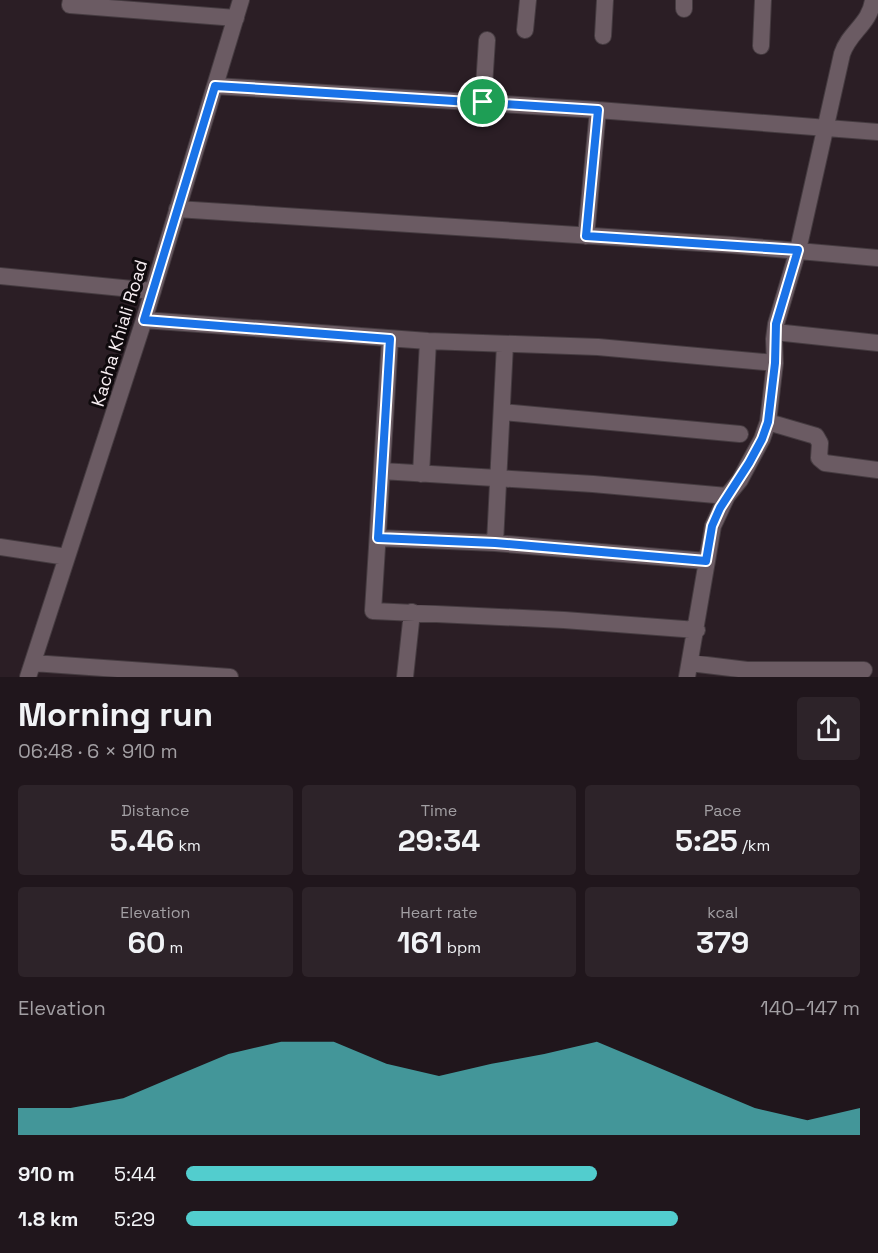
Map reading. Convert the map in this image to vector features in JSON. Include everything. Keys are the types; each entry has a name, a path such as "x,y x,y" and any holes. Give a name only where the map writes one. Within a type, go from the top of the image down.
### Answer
{"street":[{"path":"71,0 70,5 236,18"},
{"name":"Kacha Khiali Road","path":"30,670 144,320 241,0"},
{"path":"525,30 528,0"},
{"path":"603,36 606,0"},
{"path":"761,46 764,0"},
{"path":"864,670 689,670 712,526 727,496 762,439 768,422 775,363 775,332 798,250 844,47 871,13 873,0"},
{"path":"483,102 487,40"},
{"path":"215,86 483,102 878,132"},
{"path":"586,236 598,110"},
{"path":"177,209 798,250 878,258"},
{"path":"0,276 153,291"},
{"path":"144,320 390,339 598,347 775,363"},
{"path":"775,332 878,343"},
{"path":"390,339 373,611 564,620 697,630"},
{"path":"421,474 428,341"},
{"path":"495,543 505,344"},
{"path":"502,412 740,434"},
{"path":"768,422 816,436 820,443 819,458 825,463 878,470"},
{"path":"382,471 593,484 727,496"},
{"path":"378,538 495,543 706,561"},
{"path":"0,547 67,557"},
{"path":"405,677 412,612"},
{"path":"30,670 230,677"}],"route":[{"path":"215,86 483,102 598,110 586,236 798,250 776,324 775,363 768,422 762,439 740,480 720,508 712,526 706,561 495,543 378,538 390,339 144,320 215,86"}]}
